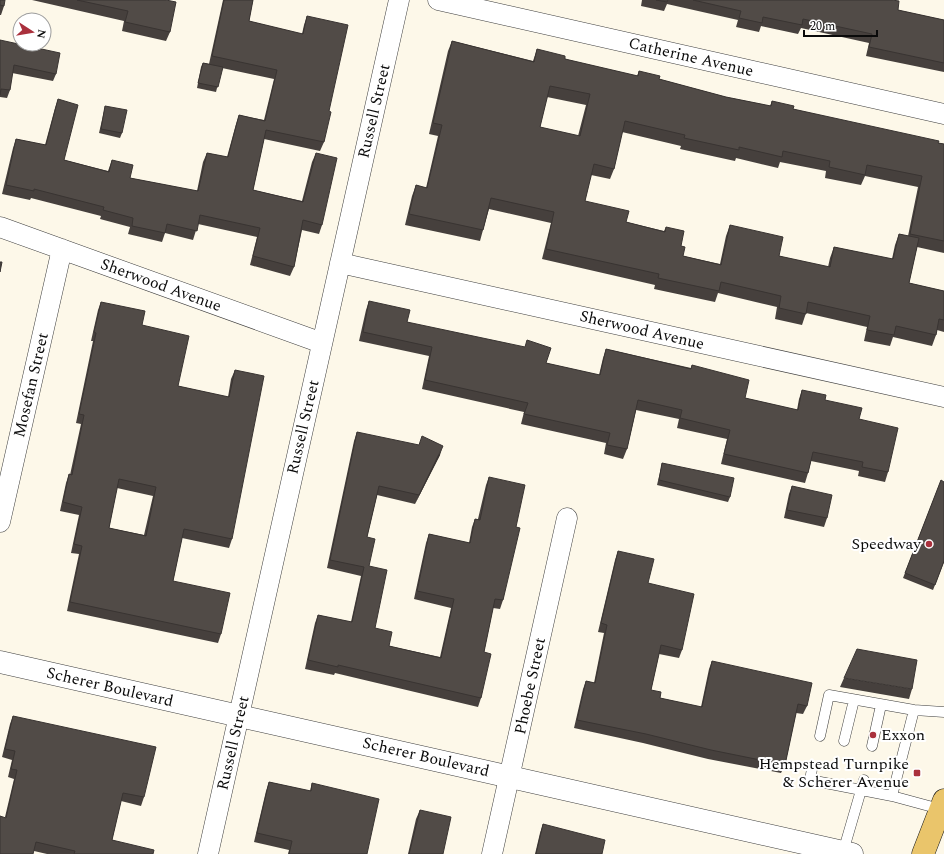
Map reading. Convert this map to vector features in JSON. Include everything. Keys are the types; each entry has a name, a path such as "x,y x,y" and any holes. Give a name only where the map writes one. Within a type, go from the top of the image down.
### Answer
{"main road":[{"path":"922,854 942,804"}],"street":[{"name":"Russell Street","path":"208,854 399,0"},
{"name":"Catherine Avenue","path":"438,0 944,114"},
{"name":"Sherwood Avenue","path":"0,227 322,343"},
{"name":"Mosefan Street","path":"0,522 62,249"},
{"name":"Sherwood Avenue","path":"340,262 944,397"},
{"name":"Phoebe Street","path":"492,854 567,518"},
{"name":"Scherer Boulevard","path":"0,662 848,853"}],"lane":[{"path":"820,736 829,695 914,710 944,712"},
{"path":"844,741 854,700"},
{"path":"872,746 881,705"},
{"path":"892,796 914,710"},
{"path":"812,769 810,780 835,779 863,785 892,796 942,804"},
{"path":"848,853 863,785"}],"building":[{"path":"0,0 5,0 4,6 0,5"},
{"path":"77,0 166,0 176,2 170,32 125,22 128,11"},
{"path":"224,0 253,0 249,21 303,34 307,16 348,25 329,111 331,112 324,142 266,130 253,190 303,202 316,153 337,158 322,225 303,220 294,267 253,256 260,228 200,215 197,231 167,224 165,233 132,226 133,218 103,210 104,207 34,189 34,191 6,185 16,139 46,145 58,99 78,105 64,160 109,172 112,160 133,165 130,178 198,191 207,153 228,157 239,115 265,121 277,70 212,56"},
{"path":"656,0 668,0 667,2"},
{"path":"693,0 899,1 898,10 944,20 944,63 869,47 872,34 803,19 802,25 763,17 762,23 739,18 741,11"},
{"path":"0,40 12,43 12,52 52,51 60,53 56,74 14,65 10,90 1,89 0,95"},
{"path":"452,41 534,62 537,49 565,56 565,59 638,76 639,71 660,76 659,79 726,97 771,106 772,101 794,106 793,109 939,141 938,143 944,144 944,241 910,234 922,176 867,165 865,175 829,167 830,161 783,151 782,157 739,147 739,150 684,138 685,135 625,121 614,169 594,164 585,201 629,211 626,222 665,232 666,227 684,231 681,246 685,247 683,256 721,265 730,225 783,237 779,256 830,267 834,247 893,259 899,234 919,238 909,283 944,291 944,320 939,319 936,335 896,326 894,335 867,330 870,316 808,302 806,314 779,308 781,296 721,282 719,291 658,278 659,274 546,249 554,212 491,198 483,230 409,214 416,185 427,188 442,125 433,123","holes":["550,86 590,94 580,136 540,127"]},
{"path":"203,63 223,67 218,87 198,83"},
{"path":"105,106 127,110 122,133 101,129"},
{"path":"369,301 410,310 407,322 525,347 527,340 551,348 546,363 600,375 606,349 691,369 692,365 749,380 745,398 798,410 802,390 826,395 825,400 862,408 859,419 898,428 888,472 862,467 863,462 813,452 808,473 724,454 730,430 680,418 682,410 638,400 627,449 607,445 610,433 524,414 528,403 425,380 432,347 363,332"},
{"path":"101,302 145,311 142,325 189,336 178,386 229,397 235,370 264,376 232,539 184,529 173,581 230,593 221,634 70,602 82,546 74,544 82,507 63,502 69,474 72,475 84,415 79,414 96,333 94,332","holes":["119,479 156,487 146,536 109,528"]},
{"path":"357,432 419,445 422,436 443,446 419,495 379,486 367,537 375,539 369,566 387,570 375,628 392,632 389,646 441,658 454,599 417,591 429,534 470,543 475,519 480,520 489,477 525,485 516,527 520,528 503,600 495,599 484,652 491,654 481,698 338,665 338,667 308,660 318,615 352,622 364,567 330,560"},
{"path":"662,463 734,478 730,497 659,480"},
{"path":"941,480 944,482 944,561 935,585 905,573"},
{"path":"792,486 832,495 827,518 787,510"},
{"path":"618,551 654,559 648,583 694,594 682,650 661,645 651,690 661,692 660,698 702,707 712,661 812,683 807,706 798,704 785,765 577,720 586,681 595,683 607,625 601,623"},
{"path":"857,649 917,660 912,689 844,678"},
{"path":"13,716 156,747 144,797 123,793 112,840 154,850 153,854 74,854 75,851 36,842 33,854 0,854 0,816 6,818 17,770 11,769 15,751 5,749"},
{"path":"269,782 311,791 312,783 379,799 367,854 289,854 292,841 257,833"},
{"path":"420,810 451,817 443,854 409,854"},
{"path":"543,824 605,840 602,854 536,854"}],"place":[{"name":"Speedway","path":"929,544"},
{"name":"Exxon","path":"873,735"},
{"name":"Hempstead Turnpike & Scherer Avenue","path":"917,773"}]}
